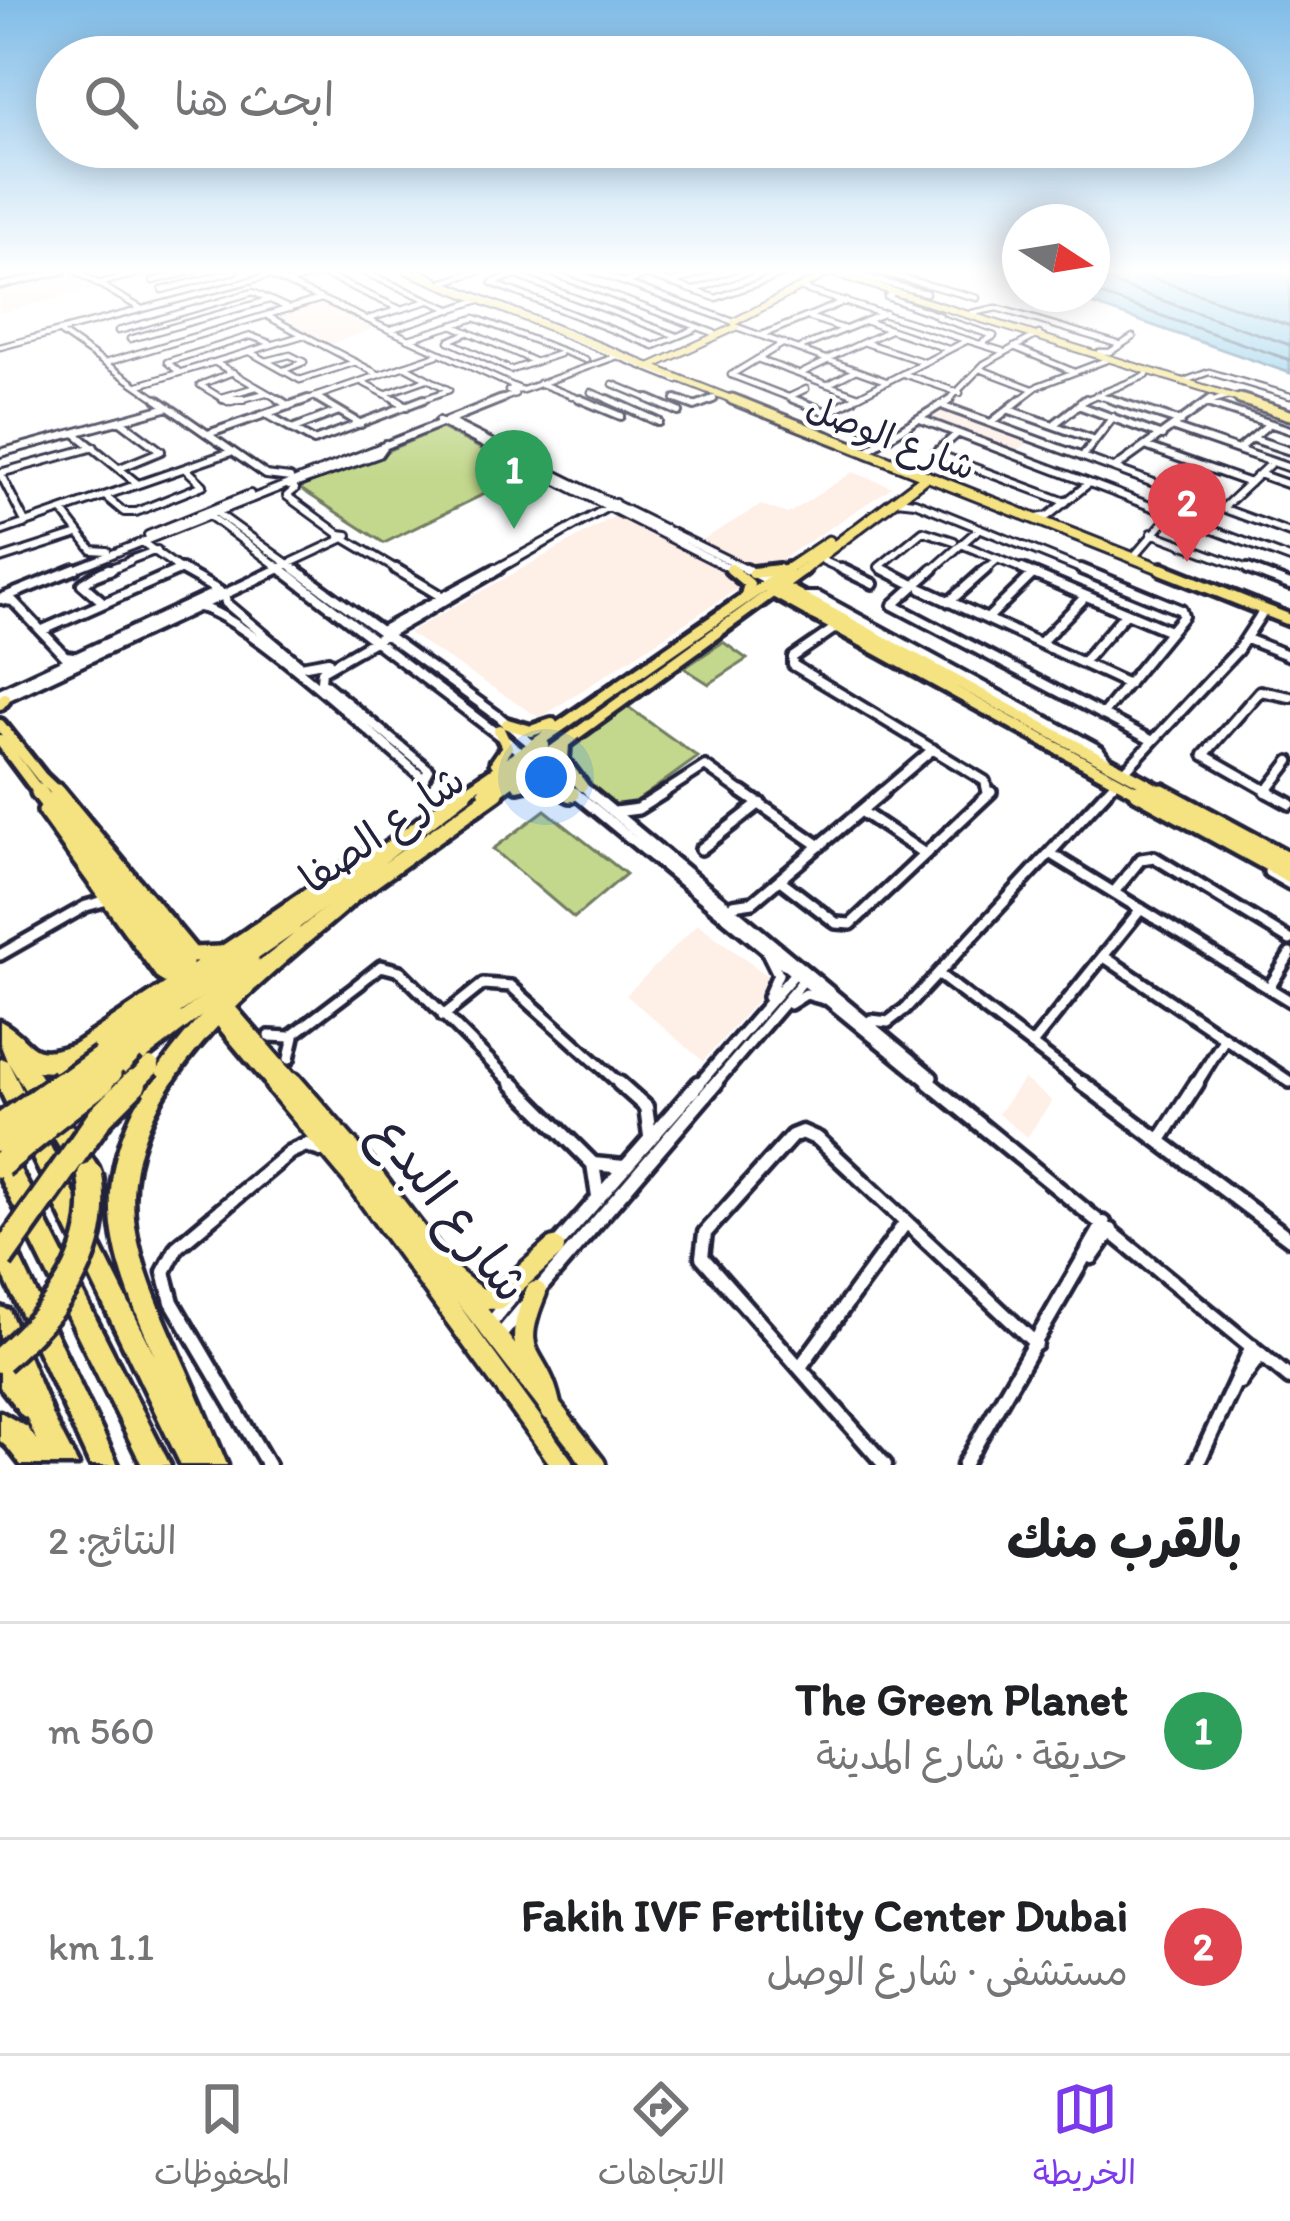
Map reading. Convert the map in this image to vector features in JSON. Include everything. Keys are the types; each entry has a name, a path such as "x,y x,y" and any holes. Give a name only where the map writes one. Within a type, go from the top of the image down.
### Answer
{"highway":[{"path":"213,1465 130,1270 119,1188 130,1136 153,1086 351,896"},
{"path":"0,1127 106,1066 292,925"},
{"path":"0,1030 28,1058 53,1062 80,1052 178,972 259,931"},
{"path":"0,1259 101,1116 151,1067 227,1011"},
{"path":"0,1030 90,1174 94,1218 77,1270 51,1310 0,1363 46,1431"},
{"path":"0,1068 195,1465"},
{"path":"43,1130 0,1159 156,1465"},
{"path":"0,1242 104,1465"},
{"path":"0,1319 64,1465"},
{"path":"0,1425 17,1437 38,1465"}],"main road":[{"name":"شارع الوصل","path":"579,339 652,365 701,390 868,450 940,485 1049,522 1262,616 1288,617"},
{"name":"شارع الوصل","path":"588,339 888,464 1136,552 1288,617"},
{"path":"652,365 699,339"},
{"path":"652,365 705,339"},
{"path":"1048,339 1286,413"},
{"path":"1105,356 1286,413"},
{"path":"888,464 908,476 905,495"},
{"name":"شارع الصفا","path":"106,1066 464,818 537,754 778,589 905,495 923,476"},
{"path":"905,495 928,482 940,485"},
{"name":"شارع الصفا","path":"615,688 744,601 778,589 802,558 905,495"},
{"path":"1049,522 1136,552"},
{"path":"735,619 770,600 820,548"},
{"path":"753,573 770,575 802,558"},
{"path":"730,569 749,584 744,601"},
{"path":"778,589 831,612 1019,714 1290,879"},
{"path":"778,589 831,612"},
{"path":"778,589 990,709 1104,765"},
{"path":"917,657 934,659"},
{"path":"479,781 506,751 503,727 541,730 615,688"},
{"path":"537,754 615,688"},
{"path":"990,709 1000,706 1019,714"},
{"path":"0,715 0,724 38,782 178,972"},
{"path":"0,740 38,782 103,895 178,972"},
{"path":"537,754 562,759 571,788"},
{"name":"شارع الصفا","path":"292,925 479,781 537,754"},
{"path":"464,818 537,778 571,788"},
{"path":"1139,785 1286,857 1273,862 1235,843"},
{"path":"178,972 259,931 407,832"},
{"name":"شارع البدع","path":"227,1011 364,1196 595,1465"},
{"name":"شارع البدع","path":"227,1011 367,1168 445,1273 563,1465"},
{"path":"43,1130 106,1066"},
{"path":"0,1142 106,1066"},
{"path":"445,1273 489,1301 504,1295 537,1258 554,1248"},
{"path":"536,1292 519,1340 523,1358 548,1393 551,1412"}],"street":[{"path":"75,339 209,435 227,453 266,475 290,478"},
{"path":"131,339 147,350"},
{"path":"105,362 183,339"},
{"path":"180,373 167,362 238,339"},
{"path":"259,339 272,344"},
{"path":"139,386 287,339"},
{"path":"314,339 379,375"},
{"path":"408,339 514,390 548,382 592,358 595,349"},
{"path":"453,339 449,341 515,370 560,354"},
{"path":"486,339 537,362"},
{"path":"525,339 575,362"},
{"path":"575,339 677,380"},
{"path":"636,339 653,346 672,339"},
{"path":"774,339 887,381"},
{"path":"799,349 821,339"},
{"path":"799,374 872,339"},
{"path":"920,339 949,349"},
{"path":"981,344 989,339"},
{"path":"868,450 944,406 978,368 1025,339"},
{"path":"1102,339 1121,345"},
{"path":"991,423 1033,388 1105,356 1129,339"},
{"path":"826,413 968,340 1004,351"},
{"path":"784,343 732,376 890,437"},
{"path":"864,343 924,362"},
{"path":"1012,347 1072,371"},
{"path":"249,351 302,380 356,362"},
{"path":"209,435 438,354"},
{"path":"266,361 290,355 323,373"},
{"path":"462,431 458,417 490,401 575,362 615,357"},
{"path":"756,359 859,396"},
{"path":"215,362 289,406"},
{"path":"283,370 303,363"},
{"path":"266,414 312,441 448,390 404,366"},
{"path":"978,368 1033,388"},
{"path":"827,385 856,370"},
{"path":"1053,425 1077,404 1147,375 1147,370"},
{"path":"1194,381 1209,371 1290,396"},
{"path":"232,372 200,384 232,403 266,393"},
{"path":"903,373 960,393"},
{"path":"386,394 429,379"},
{"path":"360,381 407,406"},
{"path":"548,382 615,414 645,398"},
{"path":"613,384 680,412"},
{"path":"219,398 256,387"},
{"path":"757,409 806,389"},
{"path":"592,392 659,422"},
{"path":"1107,394 1290,468"},
{"path":"1114,468 1215,394"},
{"path":"315,397 362,424"},
{"path":"676,399 695,406 714,399"},
{"path":"433,599 287,496 379,454 383,444 490,401"},
{"path":"148,535 490,401"},
{"path":"1207,403 1290,430"},
{"path":"1077,404 1162,436"},
{"path":"944,406 1290,533"},
{"path":"0,452 169,407"},
{"path":"1008,409 1095,440"},
{"path":"290,429 339,411"},
{"path":"1238,450 1286,413"},
{"path":"1082,457 1113,417"},
{"path":"920,419 1290,559"},
{"path":"441,420 600,506 753,573 778,589"},
{"path":"395,440 441,420"},
{"path":"120,468 161,452 124,421"},
{"path":"0,598 183,526 263,488 436,427 462,431 730,569 778,589 818,597 1099,750 1104,765 1084,767 852,633"},
{"path":"78,433 140,485"},
{"path":"958,434 934,448 937,454 1066,502"},
{"path":"1252,438 1290,451"},
{"path":"1016,455 1039,441"},
{"path":"1147,446 1250,483"},
{"path":"26,524 0,473 94,447"},
{"path":"0,532 227,453"},
{"path":"1223,508 1272,462"},
{"path":"1166,487 1198,465"},
{"path":"106,497 131,513 203,485 184,469"},
{"path":"1259,474 1290,485"},
{"path":"263,488 266,475"},
{"path":"276,487 307,483"},
{"path":"1049,522 1089,483"},
{"path":"0,598 91,554 252,494"},
{"path":"905,495 1182,612 1102,715"},
{"path":"588,498 601,500"},
{"path":"231,522 228,512 240,502"},
{"path":"0,508 15,503"},
{"path":"386,633 433,599 612,510"},
{"path":"222,592 233,609 301,666 328,663 612,510"},
{"path":"63,512 91,554"},
{"path":"211,512 231,522 376,638 503,727"},
{"path":"211,512 221,525 386,633 537,754 616,835 866,1018 964,1107"},
{"path":"912,584 879,567 944,514"},
{"path":"1136,552 1171,514"},
{"path":"183,526 221,525"},
{"path":"980,528 957,542 892,603 1153,741"},
{"path":"923,531 1171,632"},
{"path":"1152,533 1290,585"},
{"path":"0,559 78,534"},
{"path":"2,696 343,536"},
{"path":"141,542 182,568 206,593"},
{"path":"104,603 82,584 159,550"},
{"path":"147,553 156,560"},
{"path":"950,602 998,559"},
{"path":"824,560 873,584"},
{"path":"43,630 182,568"},
{"path":"986,619 1033,574"},
{"path":"92,576 103,586"},
{"path":"922,589 1128,683"},
{"path":"14,601 20,590"},
{"path":"2,696 206,593 222,592"},
{"path":"1040,644 1086,596"},
{"path":"0,598 14,601 65,656 82,656"},
{"path":"199,607 221,615 396,755 417,779 428,777 429,770 321,681 328,663"},
{"path":"221,615 233,609"},
{"path":"1082,662 1126,613"},
{"path":"866,1018 888,1022 904,1009 1247,639 1262,616"},
{"path":"780,880 836,923 848,925 991,792 985,781 793,665 794,657 838,626"},
{"path":"1247,639 1290,656"},
{"path":"58,667 65,656"},
{"path":"75,665 82,656"},
{"path":"1290,697 1260,691 1210,744 1205,758 1290,804"},
{"path":"747,920 753,902 933,749"},
{"path":"537,754 571,788 613,812 728,904 870,1035 964,1107 1290,1378"},
{"path":"1266,792 1290,761"},
{"path":"613,812 638,809 697,767 712,769 820,846"},
{"path":"1139,785 1148,803 1290,879"},
{"path":"701,849 760,803"},
{"path":"632,828 638,809"},
{"path":"861,811 925,854"},
{"path":"1052,852 1290,1001"},
{"path":"1114,892 1142,859 1154,857 1290,940"},
{"path":"0,955 103,895"},
{"path":"728,904 753,902"},
{"path":"1033,1043 1141,908"},
{"path":"753,938 777,969 767,1003"},
{"path":"1269,988 1290,954"},
{"path":"1103,956 1290,1082"},
{"path":"269,1036 284,1039 299,1032 381,971 405,978 593,1164 598,1196"},
{"path":"485,1342 598,1196 767,1003 803,972"},
{"path":"485,1342 536,1292 770,1019 803,972"},
{"path":"940,972 1290,1239"},
{"path":"441,1014 490,983 512,986 646,1107 675,1109"},
{"path":"770,1019 806,994 843,1012"},
{"path":"885,1036 904,1009"},
{"path":"289,1059 299,1032"},
{"path":"870,1035 885,1036"},
{"path":"1160,1140 1225,1039"},
{"path":"646,1107 650,1138"},
{"path":"885,1465 706,1264 700,1249 705,1234 792,1136 802,1132 818,1139 1036,1344"},
{"path":"268,1465 172,1301 165,1267 182,1243 298,1147 320,1149 364,1196"},
{"path":"593,1164 626,1167"},
{"path":"800,1367 906,1222"},
{"path":"964,1465 1108,1226"},
{"path":"1197,1465 1257,1350"}],"shaded area":[{"path":"946,409 1032,440 1015,452 927,419"},
{"path":"853,472 892,487 540,718 408,633 617,515 687,549 761,505 788,514"},
{"path":"698,924 774,981 703,1061 626,995"},
{"path":"1024,1079 1052,1101 1027,1137 998,1114"}],"green space":[{"path":"441,428 527,473 384,543 299,488"},
{"path":"723,642 747,659 709,684 684,668"},
{"path":"628,707 698,757 630,806 618,806 568,765 570,749"},
{"path":"545,810 626,874 574,918 493,849"}],"water":[{"path":"1193,339 1290,339 1290,373"}],"place":[{"name":"The Green Planet","path":"514,529"},
{"name":"Fakih IVF Fertility Center Dubai","path":"1187,562"}]}
